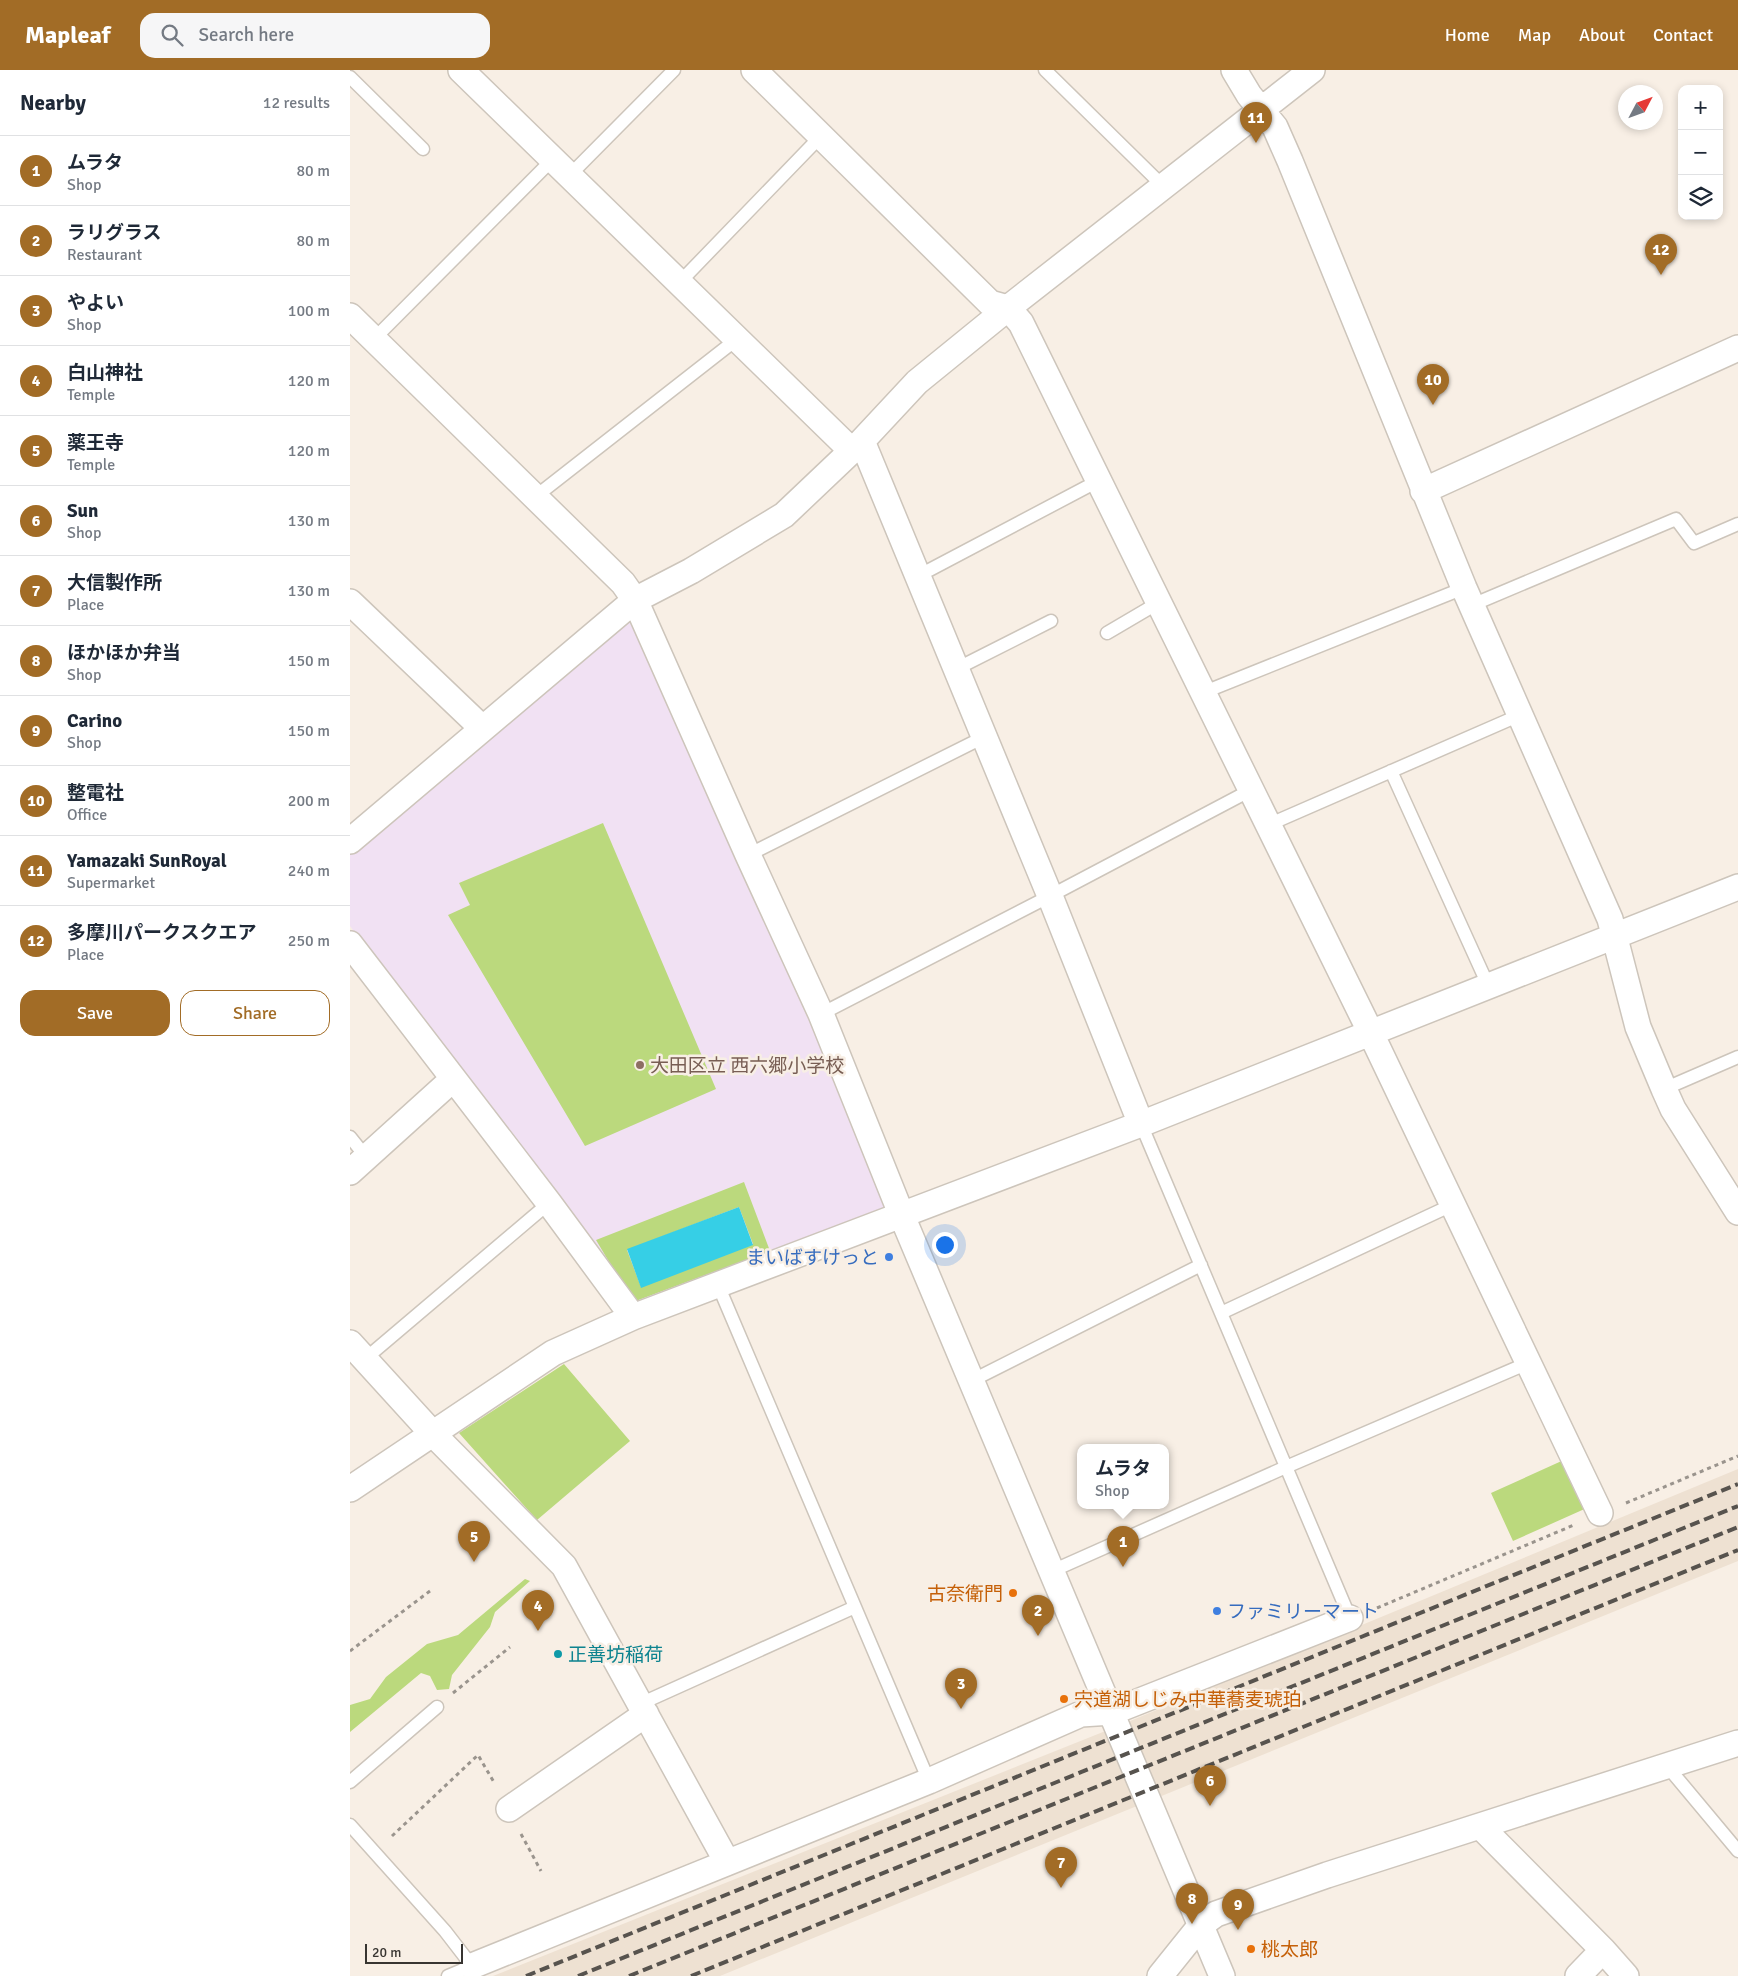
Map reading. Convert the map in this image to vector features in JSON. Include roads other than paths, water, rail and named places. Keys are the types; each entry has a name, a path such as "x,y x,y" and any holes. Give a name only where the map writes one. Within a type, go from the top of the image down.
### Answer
{"street":[{"path":"461,70 737,339 857,446 918,576 1050,896 1141,1124"},
{"path":"754,70 990,303 1008,308 1021,323 1098,482 1156,589 1202,692 1370,1032 1600,1514"},
{"path":"1234,70 1249,95 1262,108 1275,127 1351,299 1424,491 1468,597 1610,919 1638,1027 1664,1089 1673,1109 1738,1212"},
{"path":"350,842 635,600 691,571 784,515 857,446 917,382 1008,308 1312,70"},
{"path":"350,316 623,583 635,600 821,1014 902,1216 1222,1976"},
{"path":"1424,491 1738,348"},
{"path":"350,602 482,728"},
{"path":"350,1489 553,1353 633,1317 1141,1124 1738,887"},
{"path":"350,944 549,1203 633,1317"},
{"path":"358,1165 453,1079"},
{"path":"357,1351 433,1434 564,1566 727,1862"},
{"path":"472,1966 929,1781 1081,1714 1112,1712 1350,1618"},
{"path":"509,1809 643,1709"},
{"path":"1160,1976 1201,1926 1216,1914 1327,1874 1738,1743"},
{"path":"1481,1826 1603,1950 1626,1976"},
{"path":"1578,1976 1603,1950"}],"lane":[{"path":"374,339 560,168 674,70"},
{"path":"1044,70 1163,186"},
{"path":"351,80 423,149"},
{"path":"679,283 821,136"},
{"path":"535,497 737,339"},
{"path":"918,576 1098,482"},
{"path":"1202,692 1468,597 1676,519 1694,543 1738,524"},
{"path":"1108,633 1156,589"},
{"path":"956,669 1051,621"},
{"path":"1268,825 1520,715"},
{"path":"748,855 984,737"},
{"path":"1391,771 1488,985"},
{"path":"821,1014 1251,790"},
{"path":"1664,1089 1738,1057"},
{"path":"1141,1124 1350,1618"},
{"path":"350,1136 358,1165"},
{"path":"357,1351 549,1203"},
{"path":"1221,1312 1452,1204"},
{"path":"971,1380 1201,1265"},
{"path":"718,1285 929,1781"},
{"path":"1052,1572 1286,1467 1528,1362"},
{"path":"643,1709 855,1608"},
{"path":"350,1782 437,1706"},
{"path":"1667,1766 1738,1851"},
{"path":"350,1825 373,1854 444,1931 472,1966 448,1976"}],"water":[{"path":"739,1207 753,1245 641,1288 627,1249"}],"railway":[{"path":"526,1976 1738,1484"},
{"path":"578,1976 1738,1506"},
{"path":"629,1976 1738,1527"},
{"path":"691,1976 1738,1550"}],"place":[{"name":"Yamazaki SunRoyal","path":"1256,143"},
{"name":"多摩川パークスクエア","path":"1661,275"},
{"name":"整電社","path":"1433,405"},
{"name":"大田区立 西六郷小学校","path":"640,1065"},
{"name":"まいばすけっと","path":"889,1257"},
{"name":"薬王寺","path":"474,1562"},
{"name":"ムラタ","path":"1123,1567"},
{"name":"古奈衛門","path":"1013,1593"},
{"name":"ファミリーマート","path":"1217,1611"},
{"name":"白山神社","path":"538,1631"},
{"name":"ラリグラス","path":"1038,1636"},
{"name":"正善坊稲荷","path":"558,1654"},
{"name":"宍道湖しじみ中華蕎麦琥珀","path":"1064,1699"},
{"name":"やよい","path":"961,1709"},
{"name":"Sun","path":"1210,1806"},
{"name":"大信製作所","path":"1061,1888"},
{"name":"ほかほか弁当","path":"1192,1924"},
{"name":"Carino","path":"1238,1930"},
{"name":"桃太郎","path":"1251,1949"}]}
